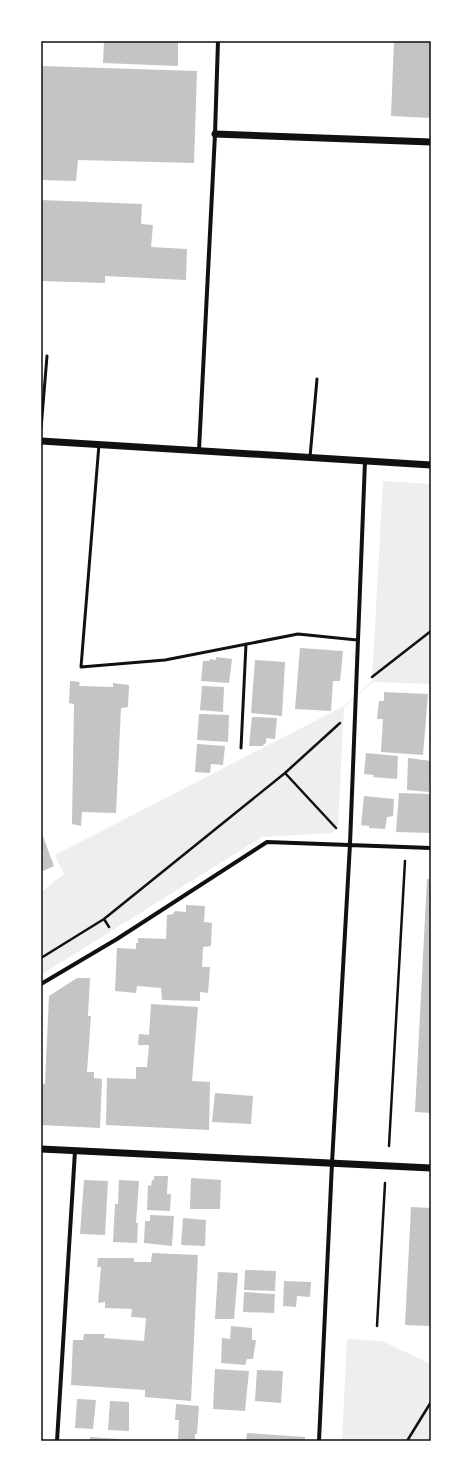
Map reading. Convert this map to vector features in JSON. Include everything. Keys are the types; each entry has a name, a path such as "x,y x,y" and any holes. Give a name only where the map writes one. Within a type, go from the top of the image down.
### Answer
{"street":[{"path":"199,450 215,134 218,41"},
{"path":"215,134 431,142"},
{"path":"41,441 431,465"},
{"path":"319,1441 332,1163 350,844 365,460"},
{"path":"41,984 116,939 267,842 431,848"},
{"path":"41,1149 431,1168"},
{"path":"57,1441 75,1151"}],"lane":[{"path":"41,430 47,356"},
{"path":"310,457 317,379"},
{"path":"98,444 81,666 165,660 298,634 357,640"},
{"path":"241,748 246,644"}],"path":[{"path":"372,677 431,631"},
{"path":"41,958 104,919 285,774 344,720"},
{"path":"285,774 336,828"},
{"path":"389,1146 405,858"},
{"path":"377,1326 385,1183"},
{"path":"407,1441 431,1402"}],"shaded area":[{"path":"383,481 431,484 431,684 373,682 344,707 338,826 332,833 262,837 41,975 41,892 64,874 55,855 344,706 372,681"},
{"path":"347,1339 382,1341 431,1364 431,1441 342,1441"}],"building":[{"path":"104,41 178,41 178,66 103,63"},
{"path":"394,41 431,41 431,118 391,116"},
{"path":"41,66 197,71 194,163 78,160 76,181 41,180"},
{"path":"41,200 142,204 141,224 153,225 151,247 187,249 186,280 105,276 105,283 41,281"},
{"path":"300,648 343,651 340,681 333,681 331,711 295,709"},
{"path":"216,657 232,659 229,683 201,681 203,661 209,661 210,659 216,660"},
{"path":"255,660 285,662 282,716 251,713"},
{"path":"70,681 80,682 79,686 113,687 113,683 129,685 128,707 121,708 116,813 82,812 81,826 72,824 74,704 69,703"},
{"path":"202,686 224,687 223,712 200,710"},
{"path":"384,692 428,694 423,755 381,752 383,719 377,719 379,701 384,701"},
{"path":"199,714 229,715 228,742 197,740"},
{"path":"252,717 277,718 275,739 266,738 266,743 262,746 249,746"},
{"path":"197,744 225,746 223,765 211,764 210,773 195,772"},
{"path":"366,753 398,756 397,779 373,777 374,775 364,774"},
{"path":"408,758 431,761 429,792 407,790"},
{"path":"399,793 431,794 431,833 396,832"},
{"path":"364,796 394,799 393,816 387,817 385,829 369,828 369,826 361,825"},
{"path":"41,831 54,866 41,872"},
{"path":"427,879 431,879 431,1113 415,1112"},
{"path":"186,905 205,906 204,922 212,923 211,946 203,947 202,967 210,967 208,993 200,992 200,1001 162,1000 161,988 137,986 136,993 115,991 117,948 136,949 138,938 166,939 167,915 173,914 175,911 186,912"},
{"path":"77,978 90,978 88,1016 91,1016 87,1072 94,1072 94,1078 102,1079 100,1128 41,1125 41,1083 45,1084 49,996"},
{"path":"151,1004 198,1007 192,1081 210,1082 209,1130 106,1125 107,1078 136,1079 136,1067 147,1067 149,1045 138,1045 139,1034 149,1035"},
{"path":"215,1093 253,1096 251,1124 212,1122"},
{"path":"154,1176 168,1176 167,1194 171,1194 170,1211 147,1210 148,1185 151,1186"},
{"path":"191,1178 221,1180 220,1209 190,1209"},
{"path":"84,1180 108,1181 105,1235 80,1234"},
{"path":"119,1180 139,1181 136,1223 138,1223 137,1243 113,1242 115,1204 118,1204"},
{"path":"411,1207 431,1208 431,1326 405,1325"},
{"path":"150,1215 174,1216 172,1246 144,1243 145,1221 150,1221"},
{"path":"183,1218 206,1220 205,1246 181,1245"},
{"path":"152,1253 198,1255 191,1401 145,1397 145,1390 71,1385 73,1340 83,1340 84,1334 105,1334 104,1338 144,1341 146,1318 131,1317 132,1309 105,1308 105,1302 98,1303 101,1267 97,1267 98,1258 134,1258 134,1262 151,1262"},
{"path":"245,1270 276,1271 275,1291 244,1290"},
{"path":"218,1272 238,1273 234,1319 215,1319"},
{"path":"284,1281 311,1282 310,1297 297,1296 296,1307 283,1306"},
{"path":"244,1292 275,1294 274,1313 243,1312"},
{"path":"231,1326 252,1328 252,1340 256,1340 253,1359 247,1359 245,1365 221,1363 222,1338 230,1339"},
{"path":"215,1369 249,1371 245,1411 213,1409"},
{"path":"257,1370 283,1371 281,1403 255,1401"},
{"path":"77,1399 96,1400 93,1429 75,1428"},
{"path":"110,1401 129,1402 129,1431 108,1430"},
{"path":"176,1404 199,1406 197,1434 195,1434 195,1440 178,1439 179,1420 175,1420"},
{"path":"247,1433 305,1437 305,1441 246,1441"},
{"path":"90,1437 120,1439 120,1441 90,1441"}]}
